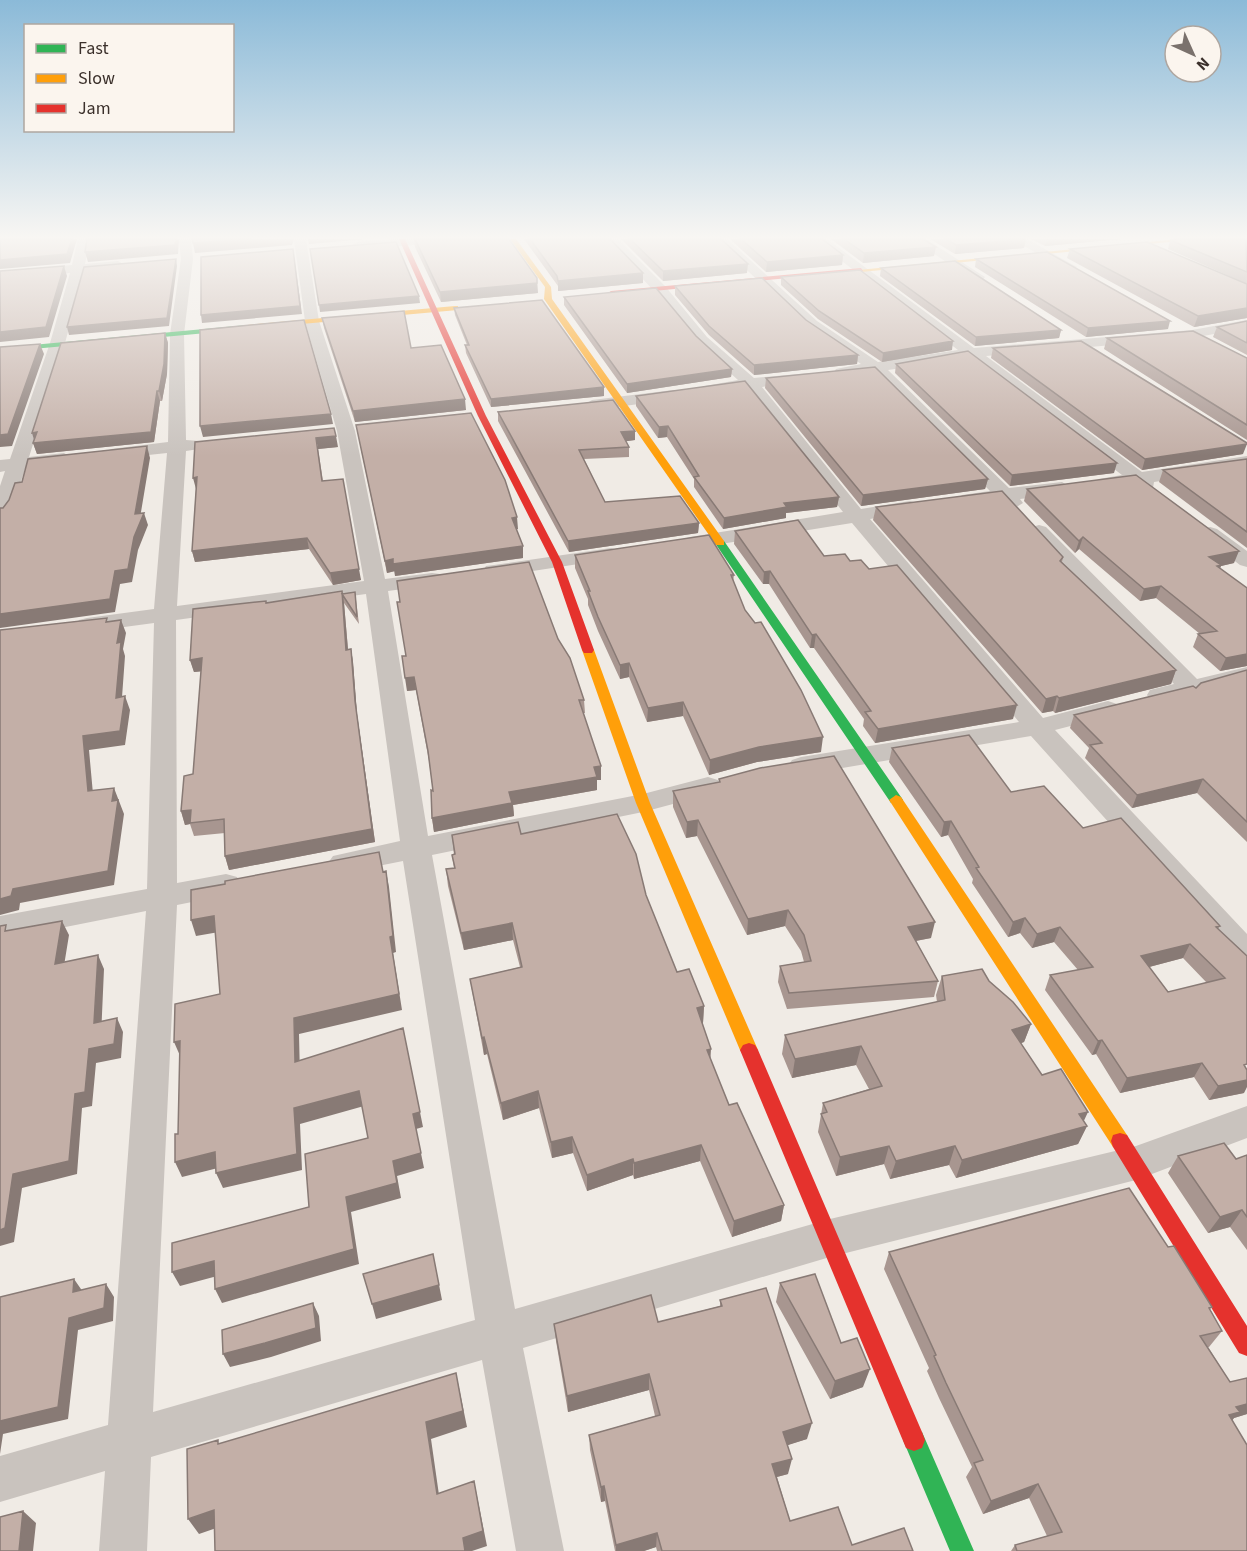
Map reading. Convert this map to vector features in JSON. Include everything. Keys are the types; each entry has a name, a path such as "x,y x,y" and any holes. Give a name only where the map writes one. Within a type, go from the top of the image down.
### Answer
{"street":[{"path":"0,514 8,466 55,345 65,311"},
{"path":"123,1551 162,897 165,616 177,447 177,334 180,311"},
{"path":"311,311 346,430 376,587 416,849 499,1336 540,1551"},
{"path":"0,350 420,311"},
{"path":"437,311 482,416 557,562 643,803 962,1551"},
{"path":"557,311 623,401 865,754 1136,1163 1247,1345"},
{"path":"678,311 702,340 749,382 855,514 1037,727 1247,955"},
{"path":"799,311 812,324 878,369 1005,495 1077,573 1139,631 1191,687"},
{"path":"916,311 1158,493"},
{"path":"1173,323 1210,344"},
{"path":"576,406 692,392 749,382 878,369 970,353 1192,334 1247,324"},
{"path":"1064,332 1103,357"},
{"path":"459,418 506,414"},
{"path":"8,466 211,443"},
{"path":"671,546 855,514 1140,479 1247,462"},
{"path":"1193,520 1247,561"},
{"path":"478,573 637,550"},
{"path":"71,627 455,576"},
{"path":"780,769 1037,727 1247,674"},
{"path":"312,869 643,803 735,779"},
{"path":"0,928 254,880"},
{"path":"0,1479 499,1336 830,1238 1136,1163 1247,1122"}],"building":[{"path":"0,311 51,311 46,327 0,332"},
{"path":"71,311 168,311 167,318 67,327"},
{"path":"201,311 241,311 201,315"},
{"path":"404,311 411,348 441,345 465,399 353,411 322,318"},
{"path":"455,311 550,311 604,387 491,399 465,345 469,345"},
{"path":"574,311 675,311 696,336 732,369 627,384"},
{"path":"697,311 797,311 858,355 754,365 709,326"},
{"path":"820,311 914,311 953,341 883,353"},
{"path":"941,311 1032,311 1061,330 976,337"},
{"path":"1061,311 1153,311 1170,321 1088,328"},
{"path":"1189,311 1226,311 1198,316"},
{"path":"304,320 331,414 200,426 200,330"},
{"path":"1247,321 1247,343 1217,327"},
{"path":"1193,331 1247,358 1247,425 1107,338"},
{"path":"165,333 164,364 159,391 157,391 151,432 33,443 37,432 32,433 61,343"},
{"path":"1081,341 1247,444 1145,459 993,348"},
{"path":"40,344 8,434 0,435 0,347"},
{"path":"968,351 1117,463 1012,475 896,364"},
{"path":"875,367 988,479 863,495 766,378"},
{"path":"745,381 839,497 784,503 787,507 724,518 694,477 699,476 668,426 659,427 636,396"},
{"path":"613,400 635,431 621,432 629,447 579,450 605,502 680,496 699,523 568,541 498,412"},
{"path":"471,413 505,480 517,517 512,518 523,546 393,564 393,559 385,561 356,425"},
{"path":"334,428 336,436 316,438 322,481 343,479 359,569 330,573 307,538 192,551 197,477 193,478 195,442"},
{"path":"147,446 135,514 144,513 134,537 128,569 115,571 110,599 0,614 0,508 3,508 9,500 15,483 22,482 28,459"},
{"path":"1247,459 1247,532 1163,470"},
{"path":"1136,475 1239,551 1209,557 1221,565 1217,566 1247,588 1247,654 1226,658 1198,634 1217,631 1161,586 1144,589 1083,537 1079,541 1027,489"},
{"path":"1002,491 1063,557 1060,561 1176,670 1059,698 1057,696 1046,699 876,507"},
{"path":"798,520 824,556 845,554 850,561 861,560 869,569 897,565 1017,705 878,729 865,712 871,711 816,634 812,635 770,571 764,572 735,531"},
{"path":"709,535 734,575 731,575 745,610 755,623 761,622 801,690 823,737 759,747 710,760 683,702 648,708 629,663 620,665 598,617 575,555"},
{"path":"529,562 558,639 570,658 584,700 579,700 601,766 594,767 597,777 509,792 512,803 432,818 431,790 433,791 428,751 414,677 405,678 402,656 406,656 397,602 400,602 397,581"},
{"path":"342,591 346,650 351,649 355,701 372,829 225,856 224,819 190,823 191,810 181,811 184,776 193,774 202,658 190,660 193,609 266,601 266,603"},
{"path":"355,592 357,617 342,594"},
{"path":"107,618 106,622 121,620 117,643 121,642 116,698 125,696 120,731 83,736 88,791 114,788 112,801 118,800 108,871 13,889 11,896 0,899 0,630"},
{"path":"1247,670 1247,822 1203,779 1137,795 1090,745 1102,743 1074,715 1193,686 1196,688 1201,683"},
{"path":"969,735 1011,792 1044,786 1083,828 1121,818 1220,926 1216,927 1247,956 1247,1064 1244,1065 1247,1070 1247,1080 1218,1086 1202,1063 1127,1078 1102,1040 1098,1041 1050,975 1093,967 1060,927 1037,934 1025,918 1013,922 976,868 979,867 951,821 944,822 892,748","holes":["1190,944 1225,978 1168,992 1141,956"]},
{"path":"834,756 935,922 908,927 938,981 789,993 780,966 811,961 804,935 788,910 748,919 698,820 687,822 673,791 720,782 719,779 760,768"},
{"path":"617,814 636,854 646,895 677,972 689,969 704,1006 697,1008 711,1049 707,1050 729,1105 737,1103 784,1205 734,1221 701,1145 634,1163 633,1159 587,1175 572,1137 551,1142 538,1091 501,1103 484,1037 482,1038 470,979 522,967 512,923 461,933 446,869 455,868 452,855 455,854 452,835 518,822 521,834"},
{"path":"379,852 383,872 386,871 393,936 390,937 399,994 294,1018 295,1062 403,1028 420,1112 413,1114 421,1153 393,1161 397,1183 346,1197 354,1249 215,1289 214,1261 172,1272 172,1243 309,1207 305,1154 368,1138 359,1091 294,1108 297,1154 216,1173 215,1152 175,1162 175,1134 178,1134 180,1041 174,1042 175,1004 220,994 214,916 191,920 191,890 225,884 225,881"},
{"path":"62,921 55,964 98,955 94,1023 117,1018 114,1044 89,1049 85,1092 75,1094 69,1161 13,1174 5,1228 0,1230 0,926 6,925 5,931"},
{"path":"982,969 989,981 1013,1002 1031,1024 1012,1030 1042,1075 1061,1069 1088,1112 1079,1114 1087,1126 962,1160 955,1146 896,1161 889,1146 840,1157 821,1114 827,1112 823,1103 882,1086 861,1046 795,1059 785,1035 945,1000 942,976"},
{"path":"1224,1143 1236,1159 1247,1155 1247,1217 1242,1210 1220,1217 1178,1156"},
{"path":"1129,1188 1168,1247 1174,1246 1212,1307 1209,1308 1222,1331 1200,1336 1230,1382 1247,1378 1247,1404 1236,1407 1240,1412 1229,1415 1247,1445 1247,1551 1017,1551 1015,1545 1062,1532 1038,1484 991,1501 974,1463 983,1460 946,1383 934,1356 936,1355 889,1252"},
{"path":"433,1254 439,1285 372,1304 363,1274"},
{"path":"815,1274 841,1343 857,1338 870,1369 835,1381 780,1283"},
{"path":"74,1279 73,1292 106,1284 104,1308 69,1318 58,1407 0,1421 0,1297"},
{"path":"766,1288 812,1423 783,1432 792,1459 772,1464 790,1521 838,1507 852,1545 904,1528 913,1551 662,1551 657,1533 616,1545 604,1486 601,1487 589,1435 660,1415 649,1374 567,1396 554,1324 651,1295 658,1322 722,1306 720,1300"},
{"path":"313,1303 316,1328 223,1354 222,1330"},
{"path":"456,1373 463,1411 426,1422 437,1494 474,1481 483,1531 463,1538 465,1551 215,1551 214,1510 188,1519 187,1449 218,1440 218,1444"},
{"path":"23,1511 19,1551 0,1551 0,1517"}],"traffic: fast":[{"path":"0,350 247,327"},
{"path":"720,543 896,800"},
{"path":"914,1440 962,1551"}],"traffic: slow":[{"path":"247,327 418,311"},
{"path":"557,311 720,543"},
{"path":"588,650 643,803 749,1050"},
{"path":"896,800 1120,1141"}],"traffic: jam":[{"path":"435,311 482,416 557,562 588,650"},
{"path":"749,1050 914,1440"},
{"path":"1120,1141 1247,1345"}]}
